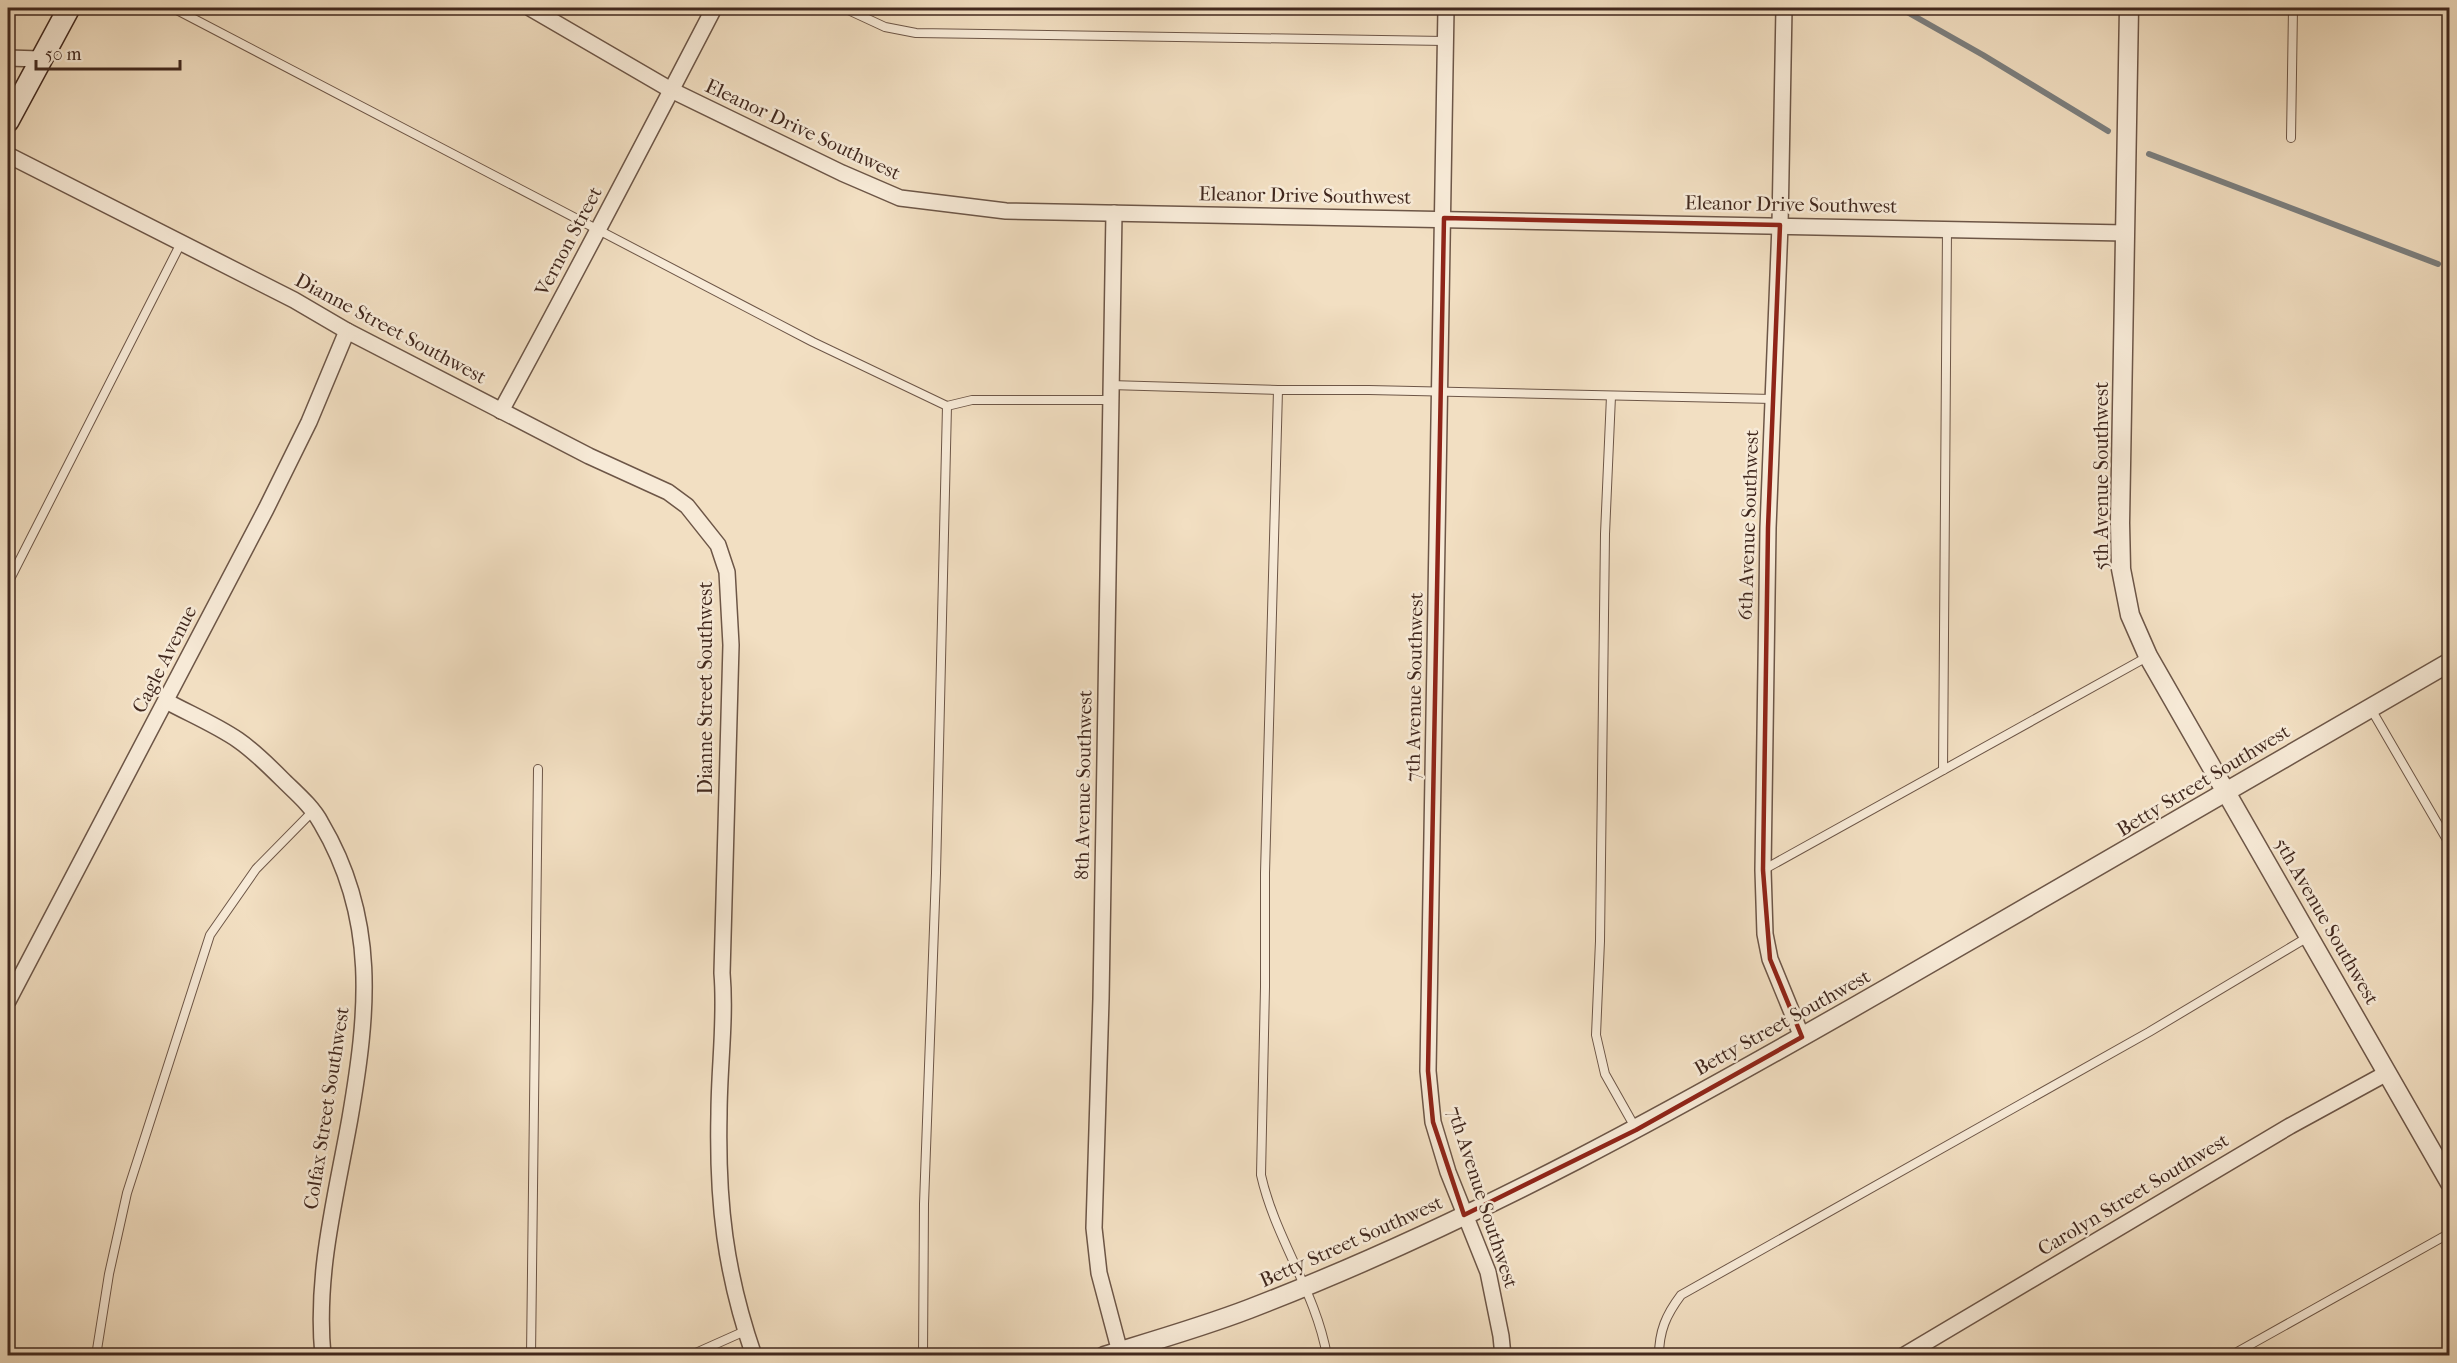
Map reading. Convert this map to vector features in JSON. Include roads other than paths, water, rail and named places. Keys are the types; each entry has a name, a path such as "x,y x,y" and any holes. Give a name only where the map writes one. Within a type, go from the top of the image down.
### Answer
{"main road":[{"path":"8,121 69,8"}],"street":[{"name":"Eleanor Drive Southwest","path":"531,8 671,90 842,173 900,198 1006,211 2126,233"},
{"name":"Vernon Street","path":"501,411 599,231 714,8"},
{"name":"7th Avenue Southwest","path":"1446,8 1428,1071 1433,1122 1448,1172 1488,1272 1503,1356"},
{"name":"6th Avenue Southwest","path":"1784,8 1768,528 1763,870 1765,934 1770,959 1802,1037"},
{"name":"5th Avenue Southwest","path":"2129,8 2120,511 2121,569 2130,615 2148,656 2450,1183"},
{"path":"8,58 40,59"},
{"name":"Dianne Street Southwest","path":"8,155 294,300 347,331 589,456 668,492 687,506 718,545 727,572 731,645 722,973 724,995 719,1112 720,1196 726,1255 736,1301 754,1356"},
{"name":"8th Avenue Southwest","path":"1114,213 1101,999 1094,1228 1099,1273 1115,1354"},
{"name":"Cagle Avenue","path":"8,1001 166,701 309,422 347,331"},
{"name":"Betty Street Southwest","path":"1115,1354 1214,1321 1304,1287 1566,1167 1802,1037 2228,793 2450,662"},
{"name":"Colfax Street Southwest","path":"166,701 243,744 313,811 342,864 357,909 362,931 365,978 363,1025 350,1118 325,1256 322,1303 323,1356"},
{"name":"Carolyn Street Southwest","path":"1903,1356 2290,1126 2387,1073"}],"lane":[{"path":"173,8 813,342 947,406 972,400 1110,392 1278,390 1773,399"},
{"path":"844,8 885,27 916,33 1445,41"},
{"path":"2291,138 2293,8"},
{"path":"1943,770 1947,229"},
{"path":"8,583 182,243"},
{"path":"1278,390 1265,873 1265,987 1260,1175 1280,1234 1323,1332 1327,1356"},
{"path":"1611,396 1605,546 1600,941 1596,1035 1605,1074 1636,1130"},
{"path":"923,1356 924,1204 936,873 947,406"},
{"path":"1763,870 2148,656"},
{"path":"2370,708 2450,845"},
{"path":"531,1356 538,769"},
{"path":"96,1356 109,1274 127,1192 210,934 256,869 313,811"},
{"path":"1659,1356 1659,1338 1667,1314 1681,1295 2139,1038 2308,938"},
{"path":"2230,1356 2450,1233"},
{"path":"689,1356 745,1331"}],"waterway":[{"path":"1900,8 2108,131"},
{"path":"2149,154 2438,264"}]}
